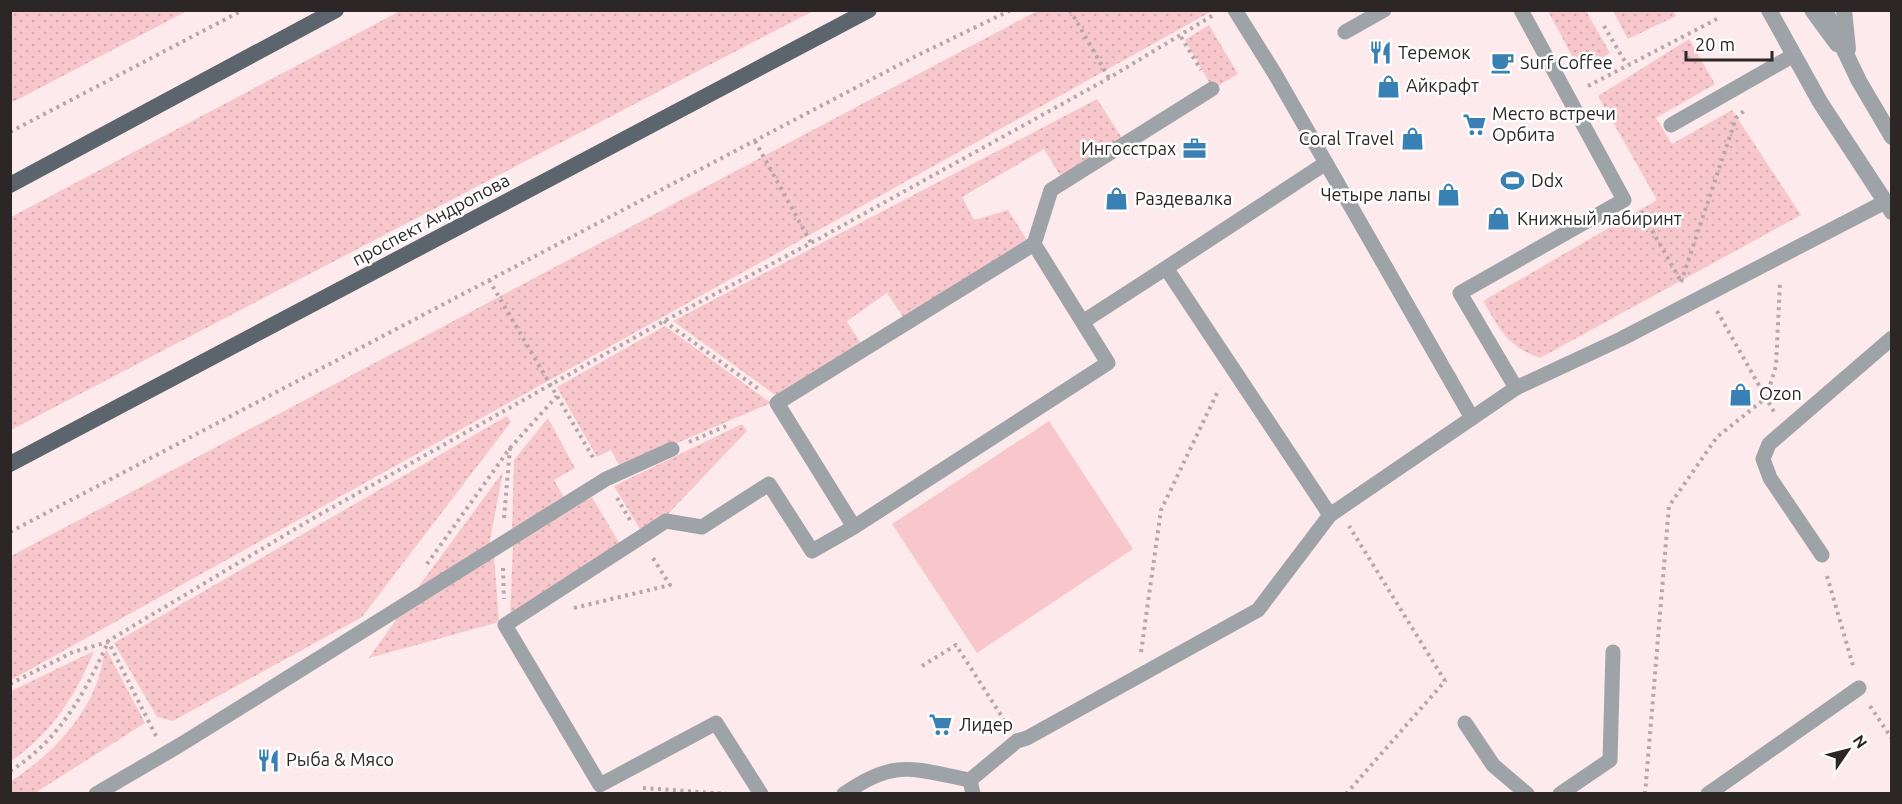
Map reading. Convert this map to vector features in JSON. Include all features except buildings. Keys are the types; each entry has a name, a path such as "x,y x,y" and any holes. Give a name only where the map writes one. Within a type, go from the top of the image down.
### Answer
{"main road":[{"path":"10,185 336,10"},
{"name":"проспект Андропова","path":"10,464 869,10"}],"street":[{"path":"1769,10 1820,102 1888,207"},
{"path":"1812,10 1850,62"},
{"path":"1825,10 1850,62 1892,137"},
{"path":"1844,10 1850,62"}],"lane":[{"path":"1235,10 1326,163 1472,418"},
{"path":"1345,32 1384,10"},
{"path":"1516,388 1460,293 1624,200 1521,10"},
{"path":"1671,125 1794,55"},
{"path":"854,527 777,403 1034,244 1051,190 1212,89"},
{"path":"1084,321 1326,163"},
{"path":"844,794 869,776 905,768 971,787 1017,741 1027,738 1258,610 1334,512 1516,388 1781,257 1888,207"},
{"path":"761,794 716,723 600,785 505,625 666,521 702,527 769,484 812,551 854,527 1108,363 1034,244"},
{"path":"1166,268 1230,367 1334,512"},
{"path":"1822,555 1770,478 1763,459 1769,444 1892,338"},
{"path":"96,794 606,479 672,449"},
{"path":"1560,794 1610,760 1613,652"},
{"path":"1708,794 1863,695"},
{"path":"1465,723 1493,765 1527,794"}],"path":[{"path":"10,132 243,10"},
{"path":"10,532 914,57 1011,10"},
{"path":"1070,10 1109,78"},
{"path":"10,684 73,652 108,642 309,520 664,321 811,243 1109,78 1181,37 1221,10"},
{"path":"1567,97 1717,19"},
{"path":"1604,26 1627,66"},
{"path":"1181,37 1212,89"},
{"path":"1681,282 1736,118 1753,103"},
{"path":"755,141 811,243"},
{"path":"1624,200 1636,203 1692,302"},
{"path":"1645,794 1669,506 1717,437 1766,398 1776,366 1781,257"},
{"path":"489,280 640,538 670,585 571,609"},
{"path":"1708,295 1766,398"},
{"path":"664,321 777,403"},
{"path":"1137,677 1161,510 1230,367"},
{"path":"420,574 510,448 557,396"},
{"path":"672,449 726,426"},
{"path":"1334,512 1445,681 1346,794"},
{"path":"1822,555 1863,695 1892,740"},
{"path":"108,642 165,753"},
{"path":"10,771 29,760 56,732 86,692 108,642"},
{"path":"922,666 956,645 1017,741"},
{"path":"600,785 728,794"}],"shaded area":[{"path":"11,10 187,10 187,11 11,103"},
{"path":"400,11 813,11 11,430 11,217"},
{"path":"1037,11 1212,11 11,680 11,556"},
{"path":"1548,11 1586,11 1610,53 1580,71"},
{"path":"1613,11 1673,11 1676,16 1628,39"},
{"path":"1209,25 1238,74 1213,89 1185,40"},
{"path":"1689,39 1715,84 1656,118 1672,144 1732,110 1801,215 1540,358 1529,353 1506,336 1483,301 1657,200 1598,96"},
{"path":"1097,99 1122,138 1061,177 1044,149 962,197 974,220 1008,210 1029,243 904,318 887,293 847,321 861,344 778,397 673,321"},
{"path":"665,326 771,403 620,467 611,450 597,457 557,387"},
{"path":"507,416 511,422 362,617 173,721 157,717 114,643"},
{"path":"548,418 575,468 554,480 564,497 512,530 514,460"},
{"path":"1049,421 1133,549 977,653 892,524"},
{"path":"742,424 747,431 668,514 641,531 614,486"},
{"path":"503,472 489,546 414,593"},
{"path":"592,497 620,544 510,618 513,544"},
{"path":"494,556 499,622 369,658 400,614"},
{"path":"106,649 145,723 35,793 11,793 11,781 49,752 81,714 98,681"},
{"path":"94,651 79,683 61,712 38,739 11,761 11,691"}],"place":[{"name":"Теремок","path":"1380,53"},
{"name":"Surf Coffee","path":"1502,63"},
{"name":"Айкрафт","path":"1388,86"},
{"name":"Место встречи Орбита","path":"1474,124"},
{"name":"Coral Travel","path":"1412,139"},
{"name":"Ингосстрах","path":"1194,149"},
{"name":"Ddx","path":"1513,181"},
{"name":"Четыре лапы","path":"1449,195"},
{"name":"Раздевалка","path":"1117,199"},
{"name":"Книжный лабиринт","path":"1499,219"},
{"name":"Ozon","path":"1741,394"},
{"name":"Лидер","path":"941,725"},
{"name":"Рыба & Мясо","path":"268,760"}]}
